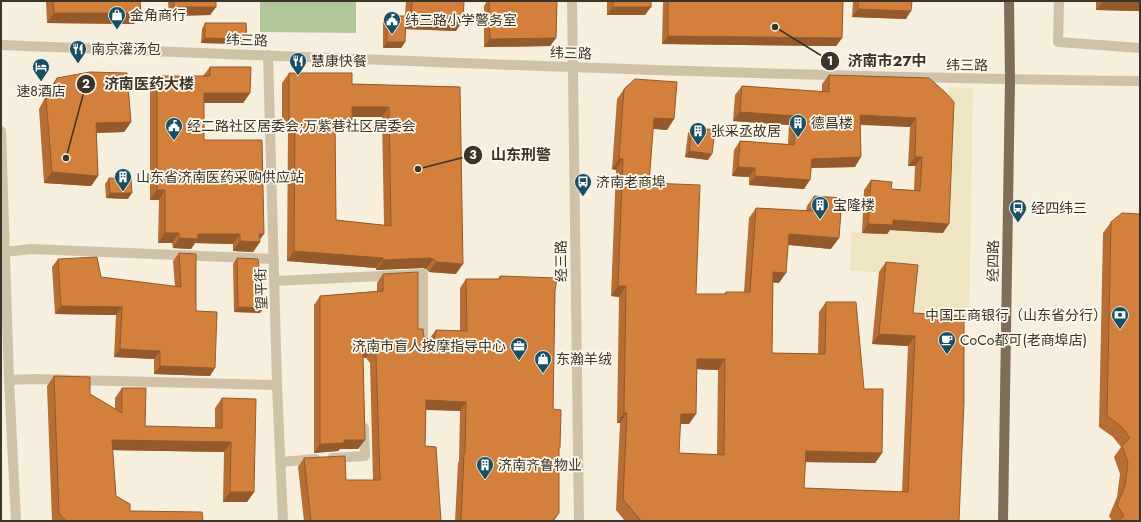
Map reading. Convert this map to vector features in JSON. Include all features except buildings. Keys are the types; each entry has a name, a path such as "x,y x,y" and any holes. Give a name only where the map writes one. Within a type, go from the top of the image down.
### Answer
{"main road":[{"name":"经四路","path":"1003,521 1010,80 1009,1"}],"street":[{"name":"经三路","path":"572,1 579,521"},
{"path":"1059,1 1058,42 1140,48"},
{"name":"纬三路","path":"1,44 572,68 1010,80 1140,81"},
{"name":"望平街","path":"268,55 277,385 283,521"},
{"path":"1,131 9,380 16,521"},
{"path":"5,252 31,248 274,259"},
{"path":"275,281 423,274 423,342"},
{"path":"9,380 34,379 277,385"},
{"path":"280,462 365,456 364,417"}],"green space":[{"path":"260,1 356,1 356,33 260,32"}],"shaded area":[{"path":"949,87 973,88 969,322 907,318 911,275 850,271 851,232 862,233 887,230 946,171"}],"place":[{"name":"济南市27中","path":"775,27"},
{"name":"金角商行","path":"117,30"},
{"name":"纬三路小学警务室","path":"392,35"},
{"name":"南京灌汤包","path":"78,64"},
{"name":"慧康快餐","path":"298,76"},
{"name":"速8酒店","path":"41,82"},
{"name":"德昌楼","path":"798,138"},
{"name":"经二路社区居委会;万紫巷社区居委会","path":"174,141"},
{"name":"张采丞故居","path":"698,146"},
{"name":"济南医药大楼","path":"66,158"},
{"name":"山东刑警","path":"418,169"},
{"name":"山东省济南医药采购供应站","path":"123,192"},
{"name":"济南老商埠","path":"583,197"},
{"name":"宝隆楼","path":"820,220"},
{"name":"经四纬三","path":"1018,223"},
{"name":"中国工商银行（山东省分行）","path":"1120,330"},
{"name":"CoCo都可(老商埠店)","path":"947,355"},
{"name":"济南市盲人按摩指导中心","path":"519,361"},
{"name":"东瀚羊绒","path":"543,374"},
{"name":"济南齐鲁物业","path":"485,480"}]}
